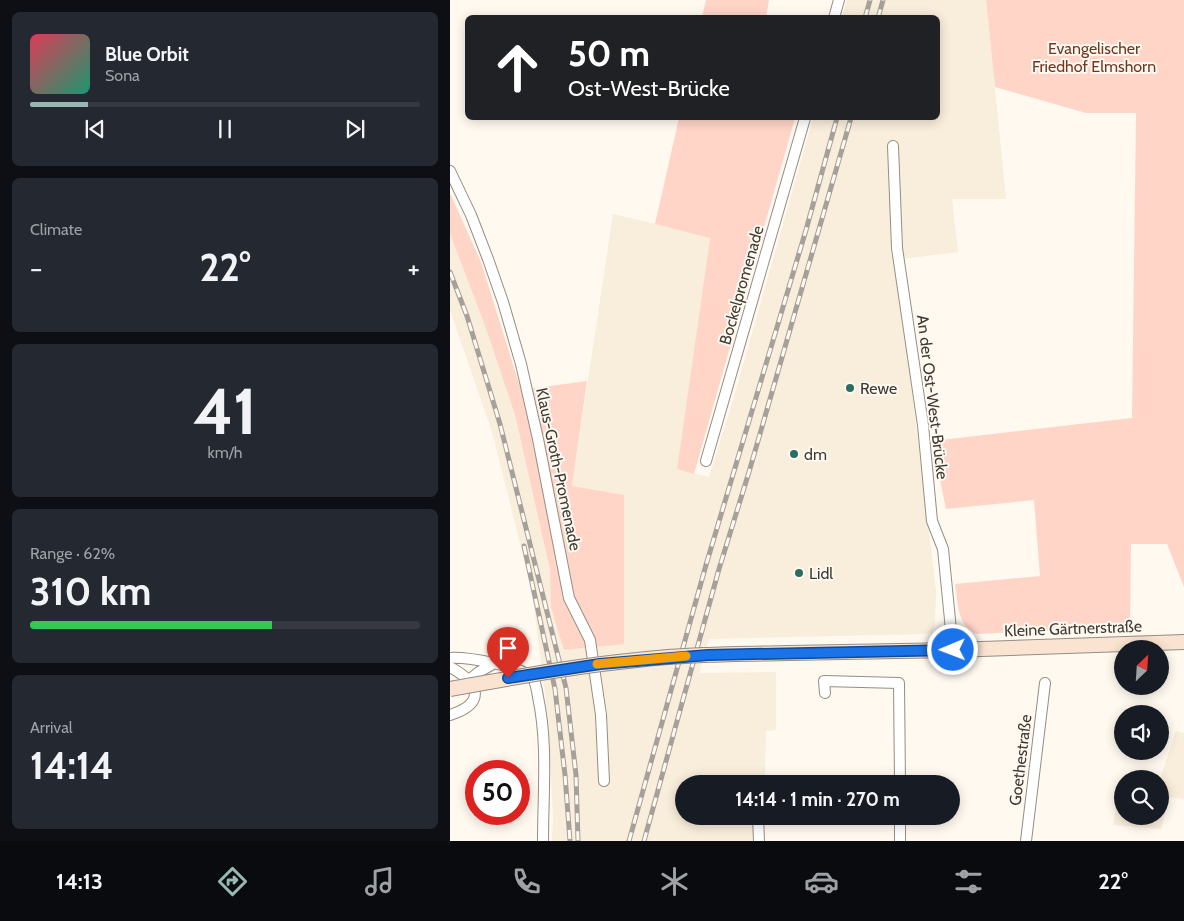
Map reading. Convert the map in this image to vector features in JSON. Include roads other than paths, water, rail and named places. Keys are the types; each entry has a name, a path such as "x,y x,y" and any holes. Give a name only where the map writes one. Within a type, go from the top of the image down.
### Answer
{"main road":[{"name":"Kleine Gärtnerstraße","path":"450,689 547,671 639,659 708,655 953,650 1184,642"}],"street":[{"path":"835,15 839,0"},
{"name":"Bockelpromenade","path":"706,461 804,120"},
{"name":"An der Ost-West-Brücke","path":"893,146 897,248 923,426 932,521 943,549 953,650"},
{"name":"Klaus-Groth-Promenade","path":"450,171 471,215 488,259 521,364 538,439 569,598 590,640 602,715 604,781"},
{"path":"450,658 472,658 518,668 528,673 534,680 543,721 543,841"},
{"path":"469,680 493,664"},
{"path":"450,667 469,680 475,689 474,697 468,706 463,710 450,714"},
{"path":"825,693 824,681 899,683 900,775"},
{"name":"Goethestraße","path":"1026,841 1045,683"},
{"path":"758,825 759,841"},
{"path":"900,825 900,841"}],"railway":[{"path":"866,15 870,0"},
{"path":"879,15 883,0"},
{"path":"629,841 706,565 806,230 836,120"},
{"path":"644,841 719,569 749,472 850,120"},
{"path":"450,272 467,316 500,424 566,688 576,775 578,841"},
{"path":"524,546 555,689 565,775 570,841"}],"place":[{"name":"Rewe","path":"850,388"},
{"name":"dm","path":"794,454"},
{"name":"Lidl","path":"799,573"}],"park label":[{"name":"Evangelischer Friedhof Elmshorn","path":"1094,57"}]}
